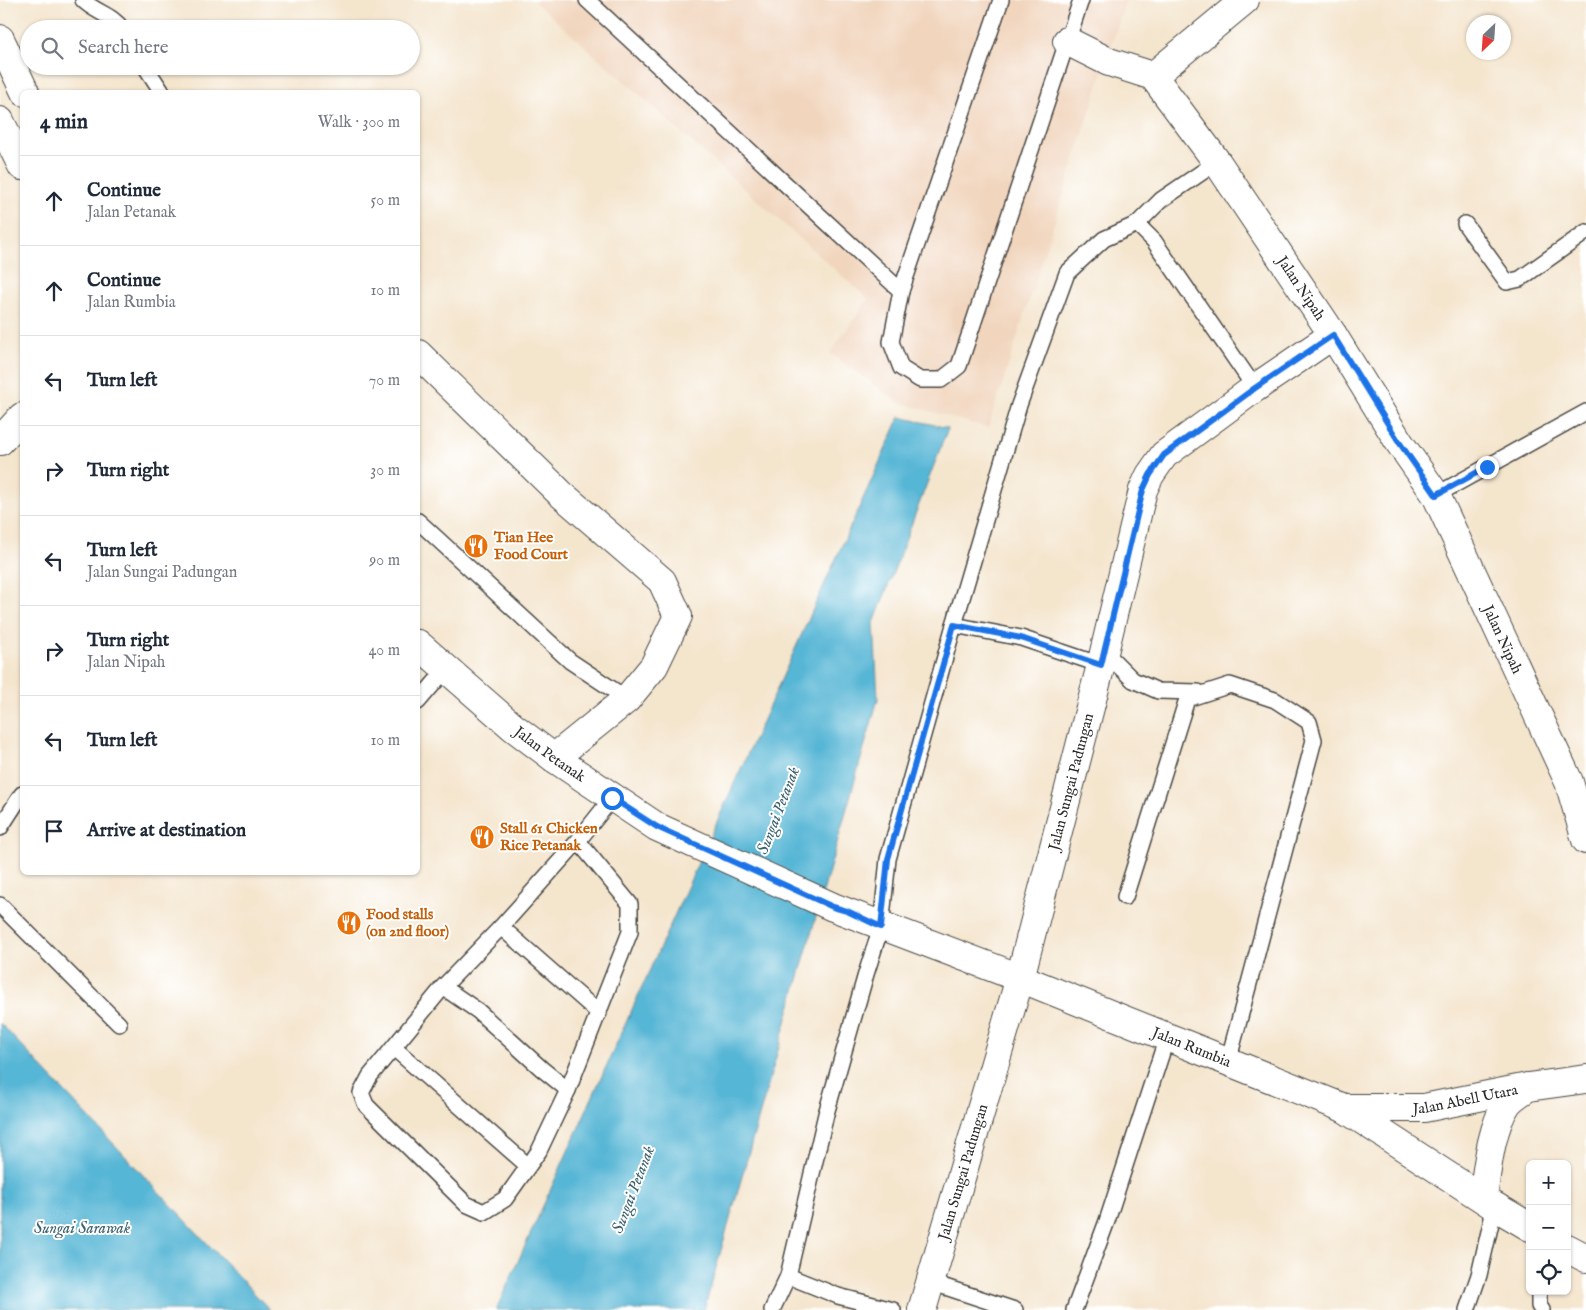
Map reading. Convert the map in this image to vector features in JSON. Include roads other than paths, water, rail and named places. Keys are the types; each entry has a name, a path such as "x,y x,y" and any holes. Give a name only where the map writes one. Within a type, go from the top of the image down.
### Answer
{"street":[{"path":"1067,41 1109,62 1153,76 1246,0"},
{"path":"0,39 24,90"},
{"name":"Jalan Nipah","path":"1153,76 1217,162 1333,335 1399,442 1436,495 1569,782 1586,840"},
{"path":"0,121 20,162"},
{"name":"Jalan Sungai Padungan","path":"922,1310 1020,978 1103,658 1143,490 1150,475 1164,455 1255,388 1333,335"},
{"path":"420,356 560,493 662,580 678,616 654,666 626,699 554,758"},
{"path":"0,441 20,420"},
{"name":"Jalan Petanak","path":"420,646 514,727 554,758 657,827 833,907"},
{"name":"Jalan Rumbia","path":"833,907 847,911 881,927 1020,978 1344,1108 1487,1201 1526,1224"},
{"name":"Jalan Abell Utara","path":"1344,1108 1424,1108 1528,1087 1586,1078"},
{"path":"1487,1201 1488,1165 1499,1118 1508,1102 1528,1087"},
{"path":"1571,1250 1586,1258"}],"lane":[{"path":"83,0 114,20"},
{"path":"587,0 901,291"},
{"path":"1001,0 901,291 892,342 901,368 920,380 941,380 959,366 1081,0"},
{"path":"151,75 161,90"},
{"path":"772,1310 788,1276 826,1114 881,927 888,859 954,625 1019,405 1067,273 1104,239 1136,224 1161,200 1217,162"},
{"path":"1136,224 1154,241 1228,346 1255,388"},
{"path":"1465,224 1507,282 1520,279 1586,232"},
{"path":"1436,495 1586,412"},
{"path":"420,524 570,661 626,699"},
{"path":"954,625 1021,638 1103,658 1133,680 1158,690 1207,692"},
{"path":"420,700 447,668"},
{"path":"1125,897 1187,699 1230,685 1275,700 1309,722 1314,740 1228,1062"},
{"path":"0,828 20,797"},
{"path":"578,841 630,904 630,932 568,1090 539,1151 505,1199 484,1212 466,1204 366,1105 362,1093 370,1076 443,986 501,927 578,841 612,798"},
{"path":"0,905 119,1024"},
{"path":"501,927 598,1012"},
{"path":"443,986 478,1011 568,1090"},
{"path":"1074,1310 1107,1221 1167,1038"},
{"path":"394,1048 528,1166"},
{"path":"1467,1310 1479,1275 1491,1223 1487,1201"},
{"path":"788,1276 838,1296 893,1310"},
{"path":"930,1282 1015,1310"},
{"path":"1539,1295 1539,1306 1542,1310"}],"water":[{"name":"Sungai Petanak","path":"900,417 948,428 874,623 878,699 704,1310 496,1310"},
{"name":"Sungai Sarawak","path":"0,1023 270,1310 0,1310"}],"place":[{"name":"Tian Hee Food Court","path":"476,546"},
{"name":"Stall 61 Chicken Rice Petanak","path":"482,837"},
{"name":"Food stalls (on 2nd floor)","path":"349,923"}]}
